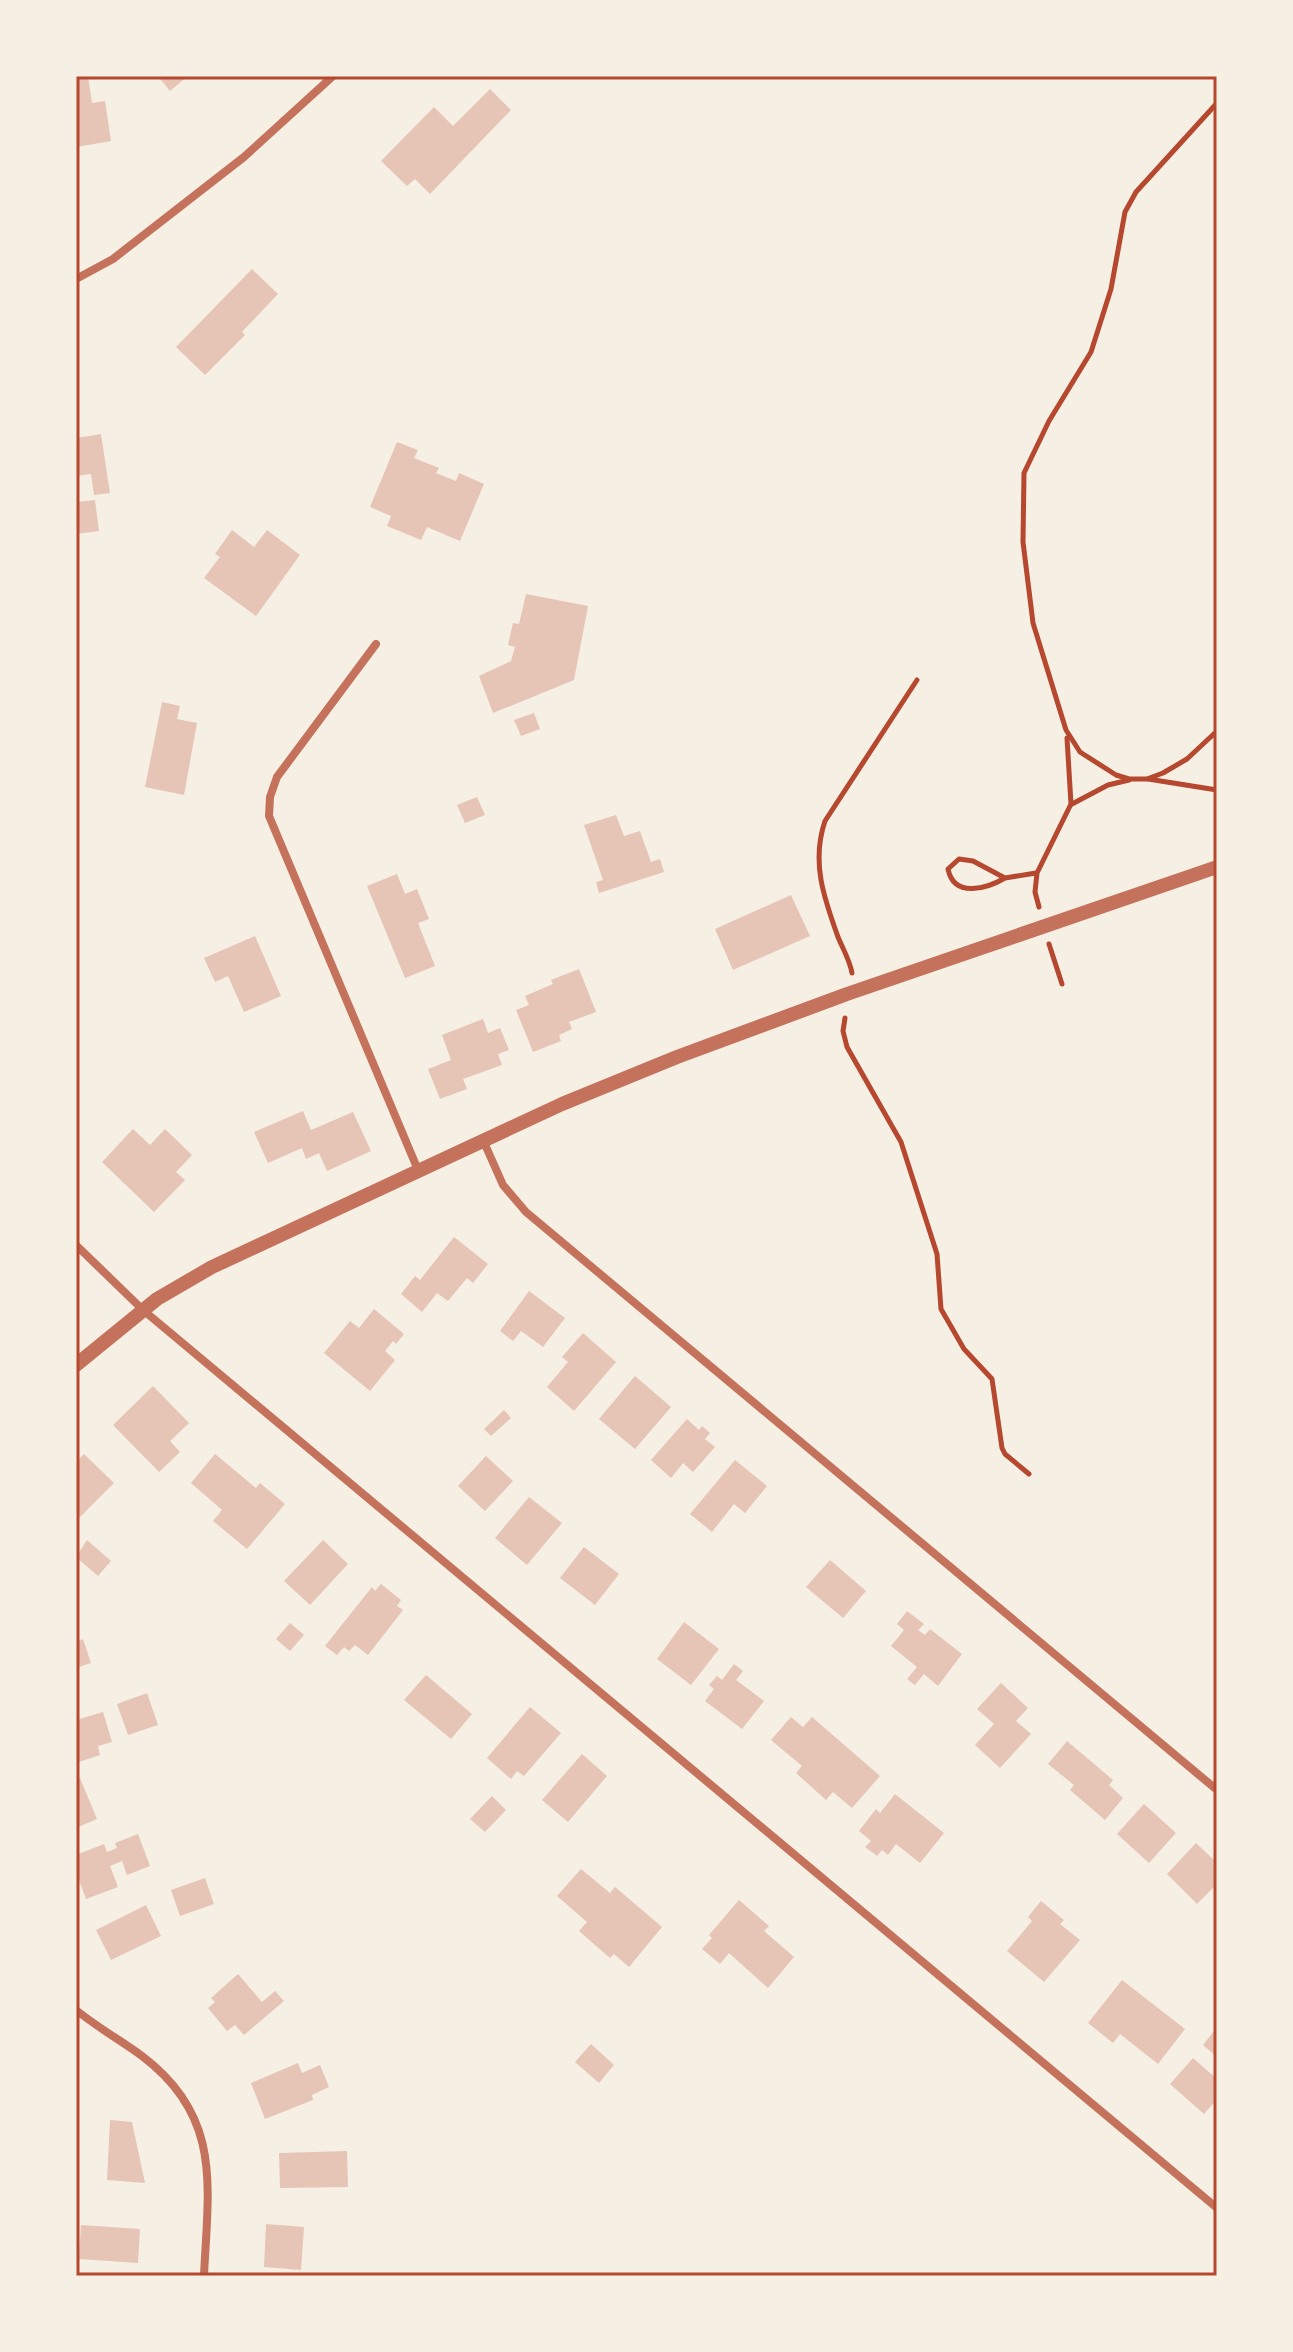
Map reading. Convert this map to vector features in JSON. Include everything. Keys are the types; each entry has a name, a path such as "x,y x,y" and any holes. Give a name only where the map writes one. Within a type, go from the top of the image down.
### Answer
{"street":[{"path":"76,279 113,259 231,167 333,76"},
{"path":"376,644 275,780 269,816 418,1170"},
{"path":"76,1365 143,1310 212,1267 621,1079 847,994 1217,867"},
{"path":"483,1140 503,1185 526,1212 1217,1790"},
{"path":"76,1245 143,1310 1217,2208"},
{"path":"76,2010 143,2057 163,2075 181,2095 194,2118 204,2141 208,2169 204,2276"}],"path":[{"path":"1062,984 1035,892 1037,873 1071,804 1066,730 1033,623 1023,542 1024,473 1049,421 1091,352 1111,289 1125,212 1136,192 1217,103"},
{"path":"917,680 825,821 817,854 837,933 852,970 844,1038 851,1057 901,1142 937,1254 945,1319 964,1349 992,1379 1002,1448 1029,1474"},
{"path":"1066,730 1080,752 1110,772 1129,779"},
{"path":"1147,779 1187,759 1217,731"},
{"path":"1071,804 1099,788 1129,779 1217,790"},
{"path":"1005,878 973,861 959,859 948,869 955,883 965,888 992,885 1005,878 1037,873"}],"building":[{"path":"88,76 92,103 105,101 111,141 76,147 76,77"},
{"path":"158,76 188,76 170,91"},
{"path":"490,89 511,110 430,194 415,179 407,186 381,161 434,107 453,126"},
{"path":"252,269 278,294 242,332 245,335 205,375 176,347"},
{"path":"101,434 110,493 94,495 91,474 76,476 76,438"},
{"path":"397,442 418,450 414,458 439,468 436,473 456,481 459,473 484,484 460,541 427,527 421,540 387,526 391,516 370,507"},
{"path":"95,500 99,531 76,534 76,502"},
{"path":"232,530 254,547 267,530 300,555 256,616 204,578 220,557 215,554"},
{"path":"526,594 588,606 574,680 493,713 479,676 511,661 515,647 508,645 513,623 519,624"},
{"path":"162,702 180,706 177,719 197,723 184,795 145,787"},
{"path":"534,713 540,729 521,736 514,720"},
{"path":"477,797 485,815 465,823 457,805"},
{"path":"616,815 624,836 640,831 651,862 660,859 664,872 599,893 596,882 603,880 584,825"},
{"path":"397,874 405,894 417,889 429,919 418,923 435,966 405,978 367,886"},
{"path":"791,895 810,936 733,970 715,929"},
{"path":"255,936 281,996 244,1012 228,976 215,982 204,958"},
{"path":"579,969 596,1012 569,1022 572,1029 559,1035 561,1041 533,1052 516,1010 529,1005 525,996 553,984 551,980"},
{"path":"483,1019 488,1033 500,1028 509,1050 498,1054 502,1065 463,1079 467,1089 440,1099 428,1069 451,1060 442,1035"},
{"path":"303,1111 311,1130 353,1112 371,1151 327,1171 319,1153 306,1159 302,1148 268,1163 254,1132"},
{"path":"133,1129 150,1145 165,1129 192,1155 176,1172 185,1180 154,1212 102,1162"},
{"path":"454,1237 488,1264 473,1283 467,1278 448,1301 437,1293 422,1312 401,1294 415,1276 420,1280"},
{"path":"529,1291 565,1318 543,1347 521,1331 513,1341 500,1331"},
{"path":"374,1309 404,1334 385,1351 395,1360 370,1391 324,1353 350,1321 359,1328"},
{"path":"583,1333 616,1362 574,1411 547,1387 568,1362 562,1357"},
{"path":"635,1376 671,1407 635,1449 599,1419"},
{"path":"153,1386 189,1423 170,1441 180,1452 159,1472 113,1425"},
{"path":"504,1410 511,1418 491,1436 484,1429"},
{"path":"687,1419 699,1430 702,1426 710,1433 705,1439 715,1447 693,1472 683,1463 671,1478 651,1460"},
{"path":"84,1454 114,1483 76,1521 76,1462"},
{"path":"215,1454 256,1488 260,1483 285,1504 247,1549 213,1521 222,1510 191,1483"},
{"path":"486,1456 513,1481 485,1511 458,1486"},
{"path":"735,1460 767,1486 745,1513 734,1504 712,1532 690,1514"},
{"path":"529,1497 562,1523 527,1565 495,1538"},
{"path":"87,1540 111,1561 98,1576 76,1557"},
{"path":"323,1540 348,1564 310,1605 284,1581"},
{"path":"584,1547 619,1574 595,1605 560,1578"},
{"path":"830,1560 866,1591 843,1618 806,1587"},
{"path":"381,1584 401,1600 397,1606 403,1610 368,1655 355,1645 349,1651 344,1647 337,1655 325,1646 372,1587 375,1591"},
{"path":"907,1611 924,1624 918,1630 925,1635 930,1629 962,1654 938,1686 924,1674 915,1685 907,1679 917,1667 891,1646 904,1630 897,1624"},
{"path":"684,1622 719,1649 691,1685 657,1659"},
{"path":"290,1623 304,1635 290,1651 276,1639"},
{"path":"83,1639 91,1663 76,1668 76,1642"},
{"path":"734,1664 743,1671 736,1680 764,1701 742,1729 705,1701 714,1689 709,1685 717,1676 722,1680"},
{"path":"426,1675 472,1714 451,1739 404,1700"},
{"path":"1001,1683 1028,1708 1016,1721 1031,1734 1000,1768 975,1745 994,1724 977,1709"},
{"path":"147,1693 158,1725 128,1735 117,1704"},
{"path":"530,1707 561,1733 524,1776 517,1771 511,1779 487,1758"},
{"path":"103,1712 112,1742 98,1746 100,1755 76,1763 76,1720"},
{"path":"791,1717 803,1727 812,1717 880,1776 852,1808 833,1792 826,1800 796,1773 802,1766 771,1740"},
{"path":"1067,1741 1113,1780 1109,1785 1123,1798 1105,1820 1070,1790 1074,1785 1048,1764"},
{"path":"582,1754 607,1776 568,1822 542,1800"},
{"path":"80,1778 97,1819 76,1828 76,1779"},
{"path":"895,1794 944,1833 920,1863 896,1844 888,1855 882,1850 877,1856 865,1847 871,1841 859,1831 876,1809 880,1813"},
{"path":"492,1796 506,1810 485,1832 470,1819"},
{"path":"1144,1804 1176,1833 1149,1863 1117,1834"},
{"path":"138,1834 150,1866 127,1875 122,1861 110,1866 118,1887 86,1899 76,1872 76,1855 104,1844 107,1852 117,1848 115,1843"},
{"path":"1196,1843 1217,1863 1217,1884 1197,1904 1167,1874"},
{"path":"581,1869 610,1893 615,1887 662,1927 629,1967 614,1954 610,1958 579,1931 587,1922 557,1896"},
{"path":"205,1878 214,1904 180,1916 171,1890"},
{"path":"739,1900 769,1926 764,1931 794,1957 768,1988 729,1953 720,1964 702,1949 712,1938 709,1935"},
{"path":"1041,1901 1064,1920 1060,1924 1080,1940 1044,1982 1007,1951 1032,1921 1028,1917"},
{"path":"146,1905 161,1936 111,1960 96,1930"},
{"path":"238,1974 262,2002 275,1991 284,2001 244,2035 235,2025 227,2031 208,2008 215,2002 211,1998"},
{"path":"1122,1980 1185,2029 1158,2064 1120,2034 1113,2043 1088,2023"},
{"path":"1217,2027 1217,2057 1203,2045"},
{"path":"591,2044 614,2065 599,2083 575,2062"},
{"path":"1193,2058 1217,2079 1217,2099 1204,2114 1170,2084"},
{"path":"298,2063 302,2073 320,2065 329,2087 312,2095 313,2100 265,2119 251,2083"},
{"path":"110,2120 132,2122 145,2183 107,2180"},
{"path":"347,2151 348,2187 280,2188 279,2153"},
{"path":"266,2224 304,2227 301,2270 264,2267"},
{"path":"81,2225 140,2229 138,2263 79,2259"}]}
